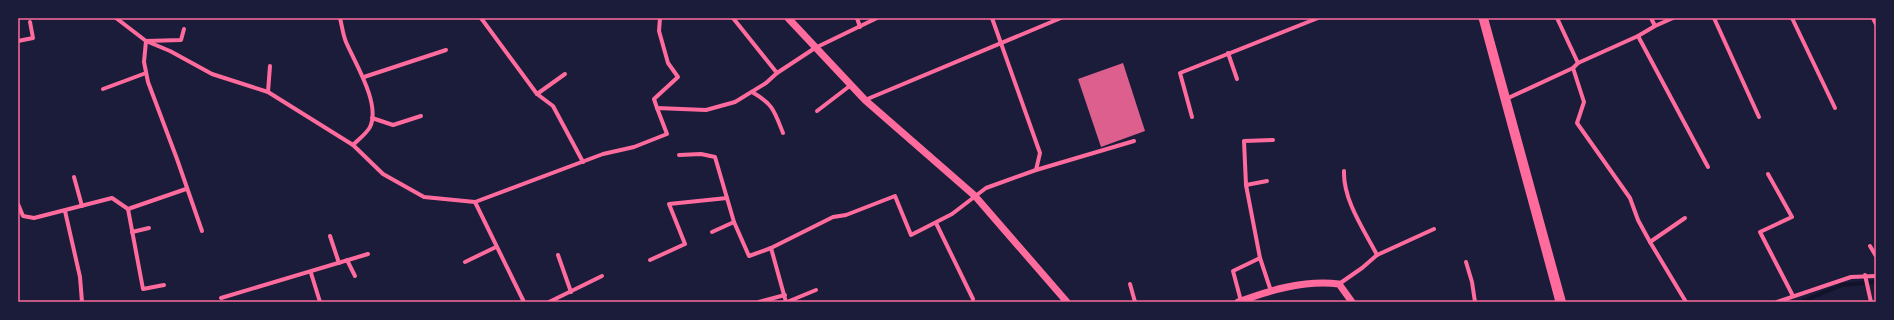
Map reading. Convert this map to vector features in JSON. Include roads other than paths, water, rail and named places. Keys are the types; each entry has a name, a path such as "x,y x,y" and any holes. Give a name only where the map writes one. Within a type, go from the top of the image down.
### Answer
{"main road":[{"path":"1484,18 1562,302"}],"street":[{"path":"116,18 146,42 170,51 212,74 268,92 353,145 383,174 424,197 475,202 603,154 634,148 667,134 654,99 678,77 668,63 659,31 660,18"},
{"path":"340,18 345,40 364,77 372,110 370,127 353,145"},
{"path":"481,18 537,94 553,106 583,162"},
{"path":"734,18 777,72"},
{"path":"788,18 864,100 975,196 1067,302"},
{"path":"857,18 860,27"},
{"path":"657,108 706,110 735,102 766,83 777,72 815,48 876,18"},
{"path":"992,18 1040,153 1036,170"},
{"path":"864,100 1061,18"},
{"path":"1192,118 1180,73 1318,18"},
{"path":"1557,18 1578,63"},
{"path":"1652,18 1655,26"},
{"path":"1506,98 1573,68 1578,63 1638,36 1673,18"},
{"path":"1714,18 1759,117"},
{"path":"1792,18 1835,108"},
{"path":"1873,18 1876,24"},
{"path":"18,41 33,38 30,22"},
{"path":"146,42 181,40 184,28"},
{"path":"1638,36 1708,166"},
{"path":"146,42 144,62 148,82 202,231"},
{"path":"364,77 446,50"},
{"path":"1228,53 1237,79"},
{"path":"268,92 270,66"},
{"path":"1573,68 1584,102 1577,123 1630,198 1638,220 1686,302"},
{"path":"103,89 146,73"},
{"path":"537,94 565,74"},
{"path":"817,110 851,85"},
{"path":"752,92 768,101 783,133"},
{"path":"372,118 393,125 421,116"},
{"path":"1272,291 1260,258 1246,185 1244,141 1273,140"},
{"path":"679,155 701,154 715,157 734,222 749,256 771,248 833,217 846,215 895,196 911,235 952,214 986,188 1036,170 1134,141"},
{"path":"1344,171 1344,179 1351,203 1377,255"},
{"path":"1768,174 1792,218 1760,232 1793,296"},
{"path":"74,177 82,206"},
{"path":"1246,185 1267,181"},
{"path":"128,209 186,189"},
{"path":"18,204 23,216 34,218 112,198 128,209 143,289 164,285"},
{"path":"650,260 685,244 669,204 727,198"},
{"path":"475,202 524,302"},
{"path":"65,211 80,277 82,302"},
{"path":"1650,242 1685,218"},
{"path":"712,232 734,222"},
{"path":"936,223 973,299"},
{"path":"132,232 149,228"},
{"path":"1260,258 1233,272 1239,301 1258,299 1272,291 1293,286 1314,283 1339,284 1362,268 1377,255 1434,229"},
{"path":"330,236 339,263"},
{"path":"1870,246 1876,256"},
{"path":"465,262 496,247"},
{"path":"771,248 787,302 816,290"},
{"path":"221,298 311,273 368,254"},
{"path":"558,255 571,292"},
{"path":"348,260 355,276"},
{"path":"1466,262 1476,302"},
{"path":"311,273 320,302"},
{"path":"549,302 602,276"},
{"path":"1865,276 1871,302"},
{"path":"1776,302 1852,277 1876,276"},
{"path":"1130,284 1135,302"},
{"path":"1339,284 1352,302"},
{"path":"759,302 785,295"}],"lane":[{"path":"1480,18 1558,302"}],"waterway":[{"path":"1801,302 1842,285 1876,282"}]}
